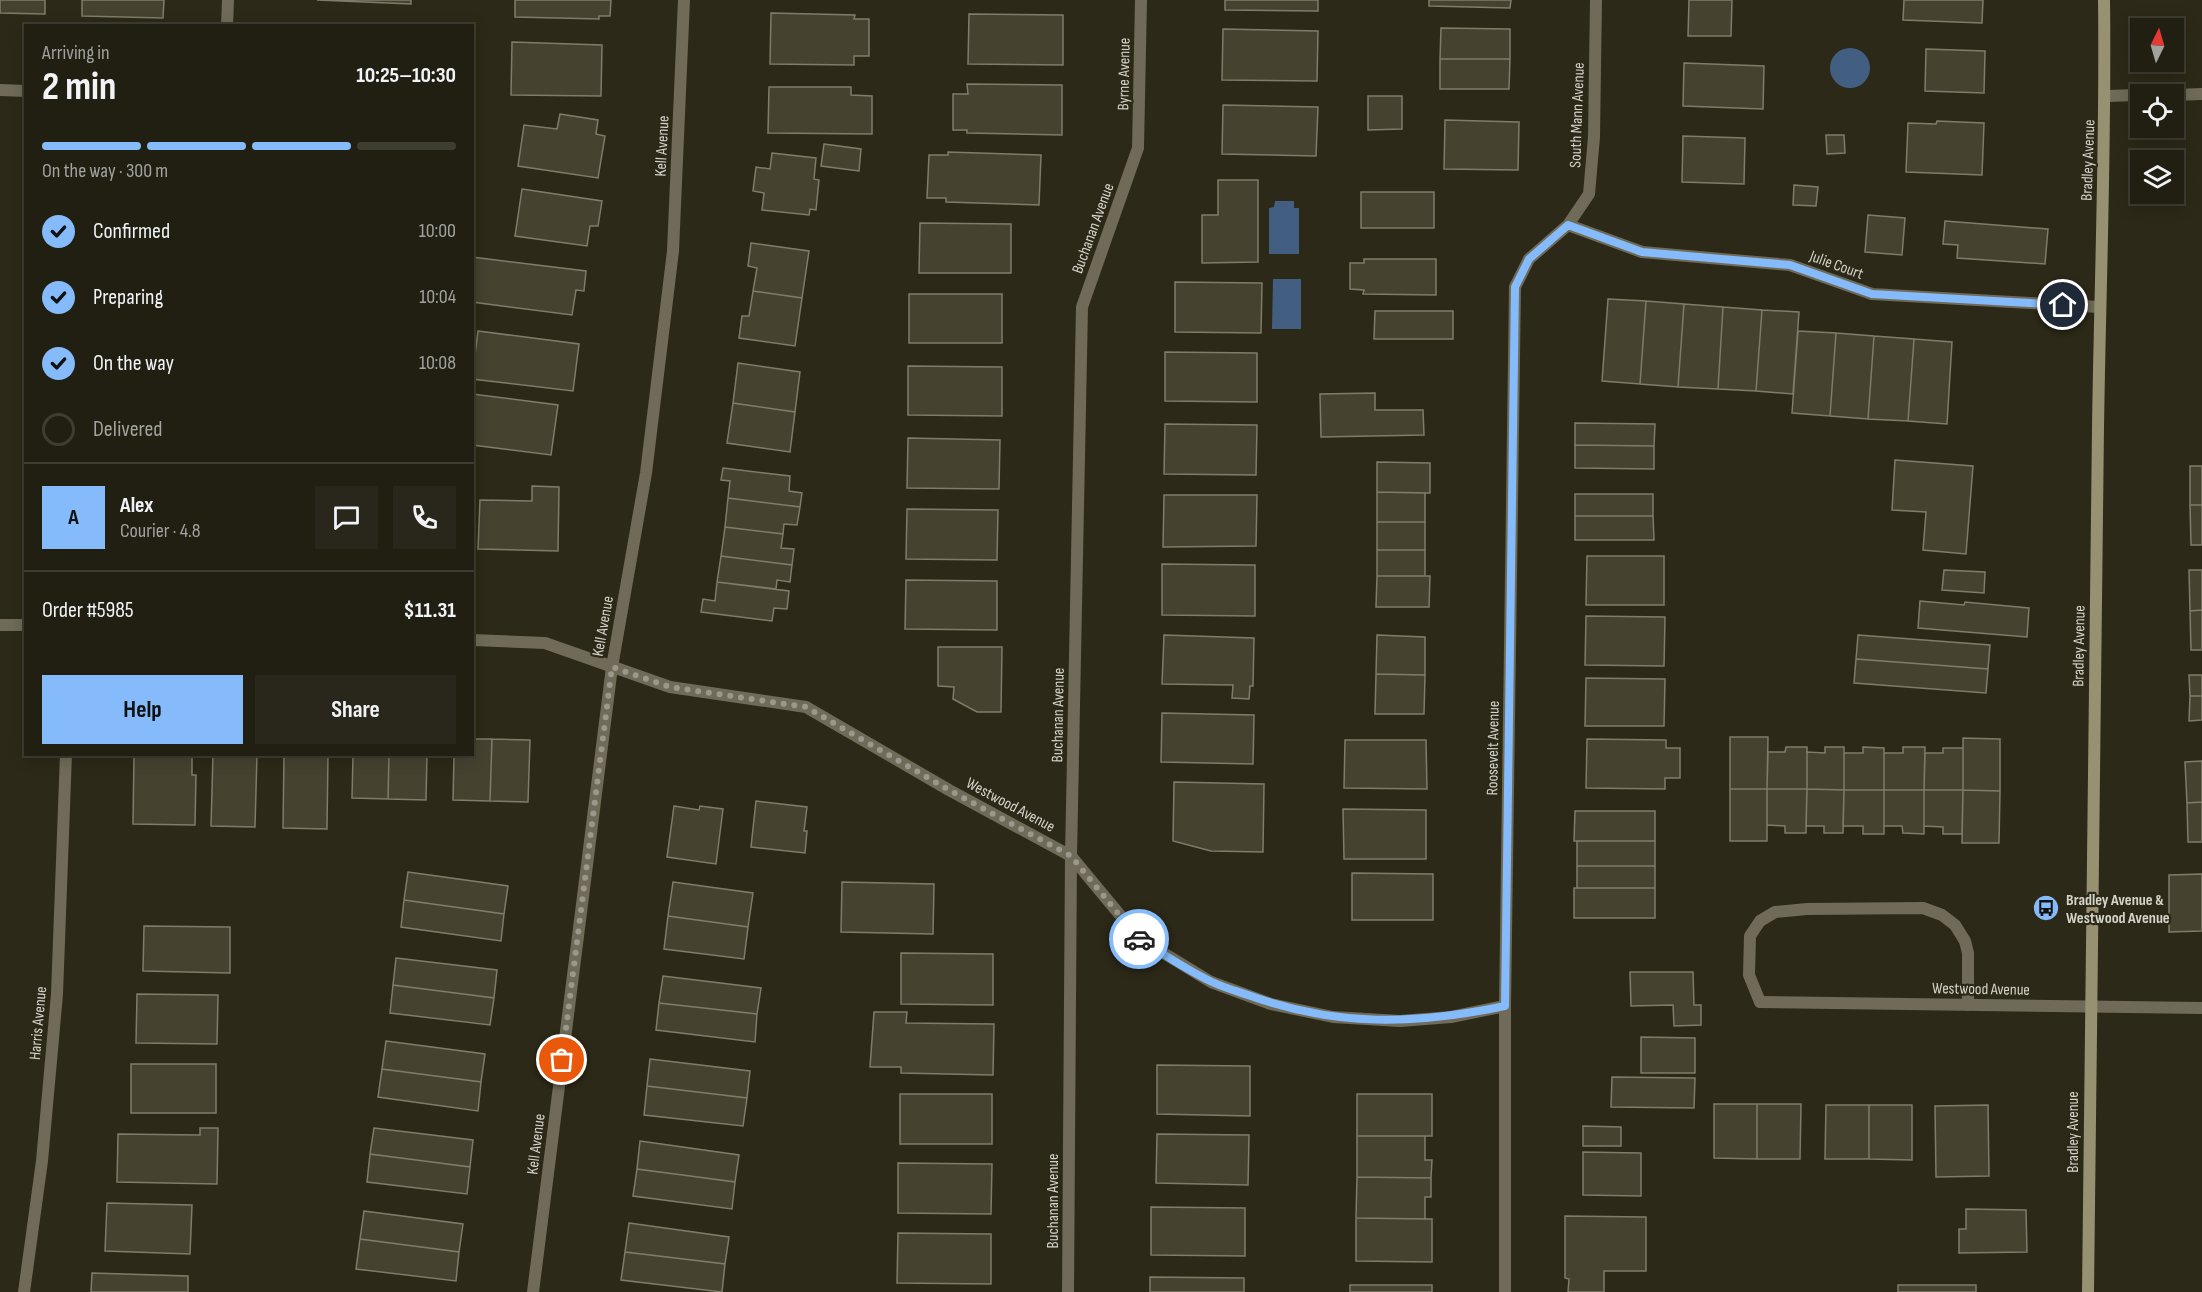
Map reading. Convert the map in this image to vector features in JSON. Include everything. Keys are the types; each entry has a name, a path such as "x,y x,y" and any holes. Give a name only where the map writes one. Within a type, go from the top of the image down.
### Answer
{"street":[{"path":"227,24 228,0"},
{"name":"Kell Avenue","path":"533,1292 612,667 646,473 673,251 684,0"},
{"name":"Byrne Avenue","path":"1138,148 1141,0"},
{"name":"South Mann Avenue","path":"1568,225 1589,194 1594,137 1596,0"},
{"name":"Bradley Avenue","path":"2088,1292 2089,1006 2105,96 2104,0"},
{"path":"0,90 24,91"},
{"path":"2184,95 2202,94"},
{"path":"2105,96 2130,95"},
{"name":"Buchanan Avenue","path":"1068,1292 1071,856 1082,307 1138,148"},
{"name":"Julie Court","path":"1568,225 1642,252 1790,265 1872,294 2100,307"},
{"name":"Roosevelt Avenue","path":"1505,1292 1505,1006 1515,287 1529,259 1568,225"},
{"path":"0,625 24,625"},
{"name":"Westwood Avenue","path":"474,640 545,643 670,687 806,707 949,790 1071,856 1139,938 1211,982 1270,1004 1333,1017 1400,1021 1451,1017 1505,1006"},
{"name":"Harris Avenue","path":"24,1292 42,1161 57,994 66,756"},
{"name":"Westwood Avenue","path":"1968,1005 1968,953 1965,941 1955,925 1942,915 1923,908 1807,909 1774,912 1760,921 1750,936 1749,975 1760,1002 1968,1005 2089,1006 2202,1008"}],"water":[{"path":"1850,48 1858,49 1864,54 1869,60 1869,76 1864,82 1858,87 1850,88 1842,87 1836,82 1831,76 1830,68 1831,60 1836,54 1842,49"},
{"path":"1275,201 1294,201 1294,208 1299,208 1299,254 1269,254 1269,208 1274,207"},
{"path":"1273,279 1301,279 1301,329 1272,329"}],"building":[{"path":"0,0 45,0 45,14 0,13"},
{"path":"82,0 164,0 163,18 82,16"},
{"path":"317,0 411,0 411,4"},
{"path":"515,0 611,0 610,16 599,16 599,19 515,17"},
{"path":"1225,0 1318,0 1318,11 1225,10"},
{"path":"1429,0 1511,0 1510,8 1429,6"},
{"path":"1689,0 1732,0 1731,36 1688,36"},
{"path":"1904,0 1983,0 1982,23 1903,20"},
{"path":"771,13 855,15 854,19 869,19 869,56 854,56 854,65 770,64"},
{"path":"969,14 1063,15 1063,65 968,64"},
{"path":"1441,28 1510,29 1510,59 1440,59"},
{"path":"1223,29 1318,31 1317,81 1222,80"},
{"path":"512,42 602,45 601,96 511,95"},
{"path":"1926,49 1985,51 1984,93 1925,91"},
{"path":"1440,59 1510,59 1509,89 1440,89"},
{"path":"1684,63 1764,66 1763,109 1683,106"},
{"path":"967,84 1062,85 1062,135 967,133 967,130 953,130 953,94 968,94"},
{"path":"769,87 851,87 851,95 872,96 872,134 768,133"},
{"path":"1368,96 1402,96 1402,129 1368,130"},
{"path":"1223,105 1318,107 1316,156 1222,154"},
{"path":"560,114 598,120 596,134 605,136 598,178 518,166 524,125 557,129"},
{"path":"1445,120 1519,122 1518,170 1444,169"},
{"path":"1937,121 1984,123 1982,175 1906,172 1908,123 1936,124"},
{"path":"1826,135 1844,135 1845,153 1827,154"},
{"path":"1683,136 1745,138 1744,184 1682,182"},
{"path":"824,144 861,149 859,171 821,166"},
{"path":"948,152 1041,155 1039,205 946,202 946,198 927,198 929,155 948,155"},
{"path":"772,153 816,158 814,179 819,180 816,210 810,209 809,215 762,210 764,193 753,191 756,167 770,169"},
{"path":"1218,180 1258,180 1258,262 1202,263 1202,215 1218,215"},
{"path":"1794,185 1818,187 1816,206 1793,205"},
{"path":"522,189 602,201 598,226 590,226 587,246 515,236"},
{"path":"1361,192 1434,192 1434,228 1361,228"},
{"path":"1868,215 1905,218 1902,255 1865,252"},
{"path":"1945,221 2048,229 2045,264 1957,258 1958,245 1943,244"},
{"path":"920,223 1011,224 1011,273 919,273"},
{"path":"751,243 809,251 802,298 753,291 757,268 748,266"},
{"path":"474,257 586,271 584,291 576,290 572,315 474,302"},
{"path":"1364,259 1436,259 1436,295 1363,294 1364,290 1350,289 1350,263 1364,263"},
{"path":"1175,282 1262,283 1261,333 1175,332"},
{"path":"753,291 802,298 795,346 739,338 742,316 749,316"},
{"path":"909,294 1002,294 1002,343 909,343"},
{"path":"1608,299 1646,301 1640,384 1602,381"},
{"path":"1646,301 1684,304 1678,387 1640,384"},
{"path":"1684,304 1723,307 1718,389 1678,387"},
{"path":"1723,307 1762,310 1756,391 1718,389"},
{"path":"1762,310 1799,312 1793,394 1756,391"},
{"path":"1375,311 1453,311 1453,339 1374,339"},
{"path":"478,331 579,344 573,391 474,379"},
{"path":"1798,331 1836,333 1830,416 1792,413"},
{"path":"1836,333 1874,336 1868,419 1830,416"},
{"path":"1874,336 1914,339 1908,421 1868,419"},
{"path":"1914,339 1952,342 1947,424 1908,421"},
{"path":"1165,352 1257,353 1257,402 1165,401"},
{"path":"738,363 800,372 795,412 733,403"},
{"path":"908,366 1002,367 1002,416 908,415"},
{"path":"1375,393 1375,410 1423,410 1424,435 1321,437 1320,394"},
{"path":"474,394 558,405 551,455 474,445"},
{"path":"733,403 795,412 790,452 727,443"},
{"path":"1575,423 1655,424 1654,446 1575,445"},
{"path":"1165,424 1257,425 1256,475 1164,474"},
{"path":"908,438 1000,440 999,489 907,488"},
{"path":"1575,445 1654,446 1654,469 1575,468"},
{"path":"1895,460 1973,466 1966,554 1923,550 1926,512 1892,510"},
{"path":"1377,462 1430,463 1430,493 1377,492"},
{"path":"2190,466 2202,466 2202,505 2190,505"},
{"path":"723,468 790,476 789,491 802,493 800,507 728,498 730,481 721,480"},
{"path":"532,486 559,487 558,551 478,549 480,500 532,501"},
{"path":"1377,492 1425,493 1425,522 1377,522"},
{"path":"1575,494 1653,494 1653,516 1575,516"},
{"path":"1164,495 1257,495 1256,546 1163,547"},
{"path":"728,498 800,507 797,525 784,524 783,534 725,527"},
{"path":"2190,505 2202,505 2202,545 2191,545"},
{"path":"907,509 998,510 997,560 906,559"},
{"path":"1575,516 1653,516 1654,540 1575,540"},
{"path":"1377,522 1425,522 1425,550 1377,550"},
{"path":"725,527 783,534 781,548 794,549 792,565 721,556"},
{"path":"1377,550 1425,550 1425,576 1377,576"},
{"path":"721,556 792,565 790,582 777,580 776,589 717,582"},
{"path":"1587,556 1664,556 1664,605 1586,605"},
{"path":"1162,564 1255,565 1255,616 1162,615"},
{"path":"1944,570 1985,572 1984,593 1942,590"},
{"path":"2189,570 2202,570 2202,610 2190,611"},
{"path":"1377,576 1430,576 1429,607 1376,607"},
{"path":"906,580 997,581 997,630 905,629"},
{"path":"717,582 789,591 787,609 774,608 772,621 701,612 703,599 715,601"},
{"path":"1920,601 1964,605 1965,602 2029,608 2027,637 1918,628"},
{"path":"2202,610 2202,650 2191,650 2190,611"},
{"path":"1586,616 1665,617 1664,666 1585,665"},
{"path":"1164,635 1254,638 1253,686 1250,686 1249,699 1232,698 1233,685 1162,684"},
{"path":"1377,635 1425,637 1425,675 1376,674"},
{"path":"1858,635 1990,645 1988,669 1856,659"},
{"path":"938,647 1002,647 1001,712 977,712 953,699 954,687 938,686"},
{"path":"1856,659 1988,669 1986,693 1854,683"},
{"path":"1376,674 1425,675 1424,714 1375,714"},
{"path":"2189,675 2202,675 2202,696 2190,696"},
{"path":"1586,678 1665,679 1664,726 1585,726"},
{"path":"2190,696 2202,696 2202,720 2189,721"},
{"path":"1162,713 1254,715 1253,764 1161,762"},
{"path":"1730,737 1768,737 1767,789 1730,789"},
{"path":"1963,738 2000,739 2000,791 1963,790"},
{"path":"474,739 492,739 490,801 453,800 454,756 474,756"},
{"path":"492,739 530,740 528,802 490,801"},
{"path":"1587,739 1666,740 1666,748 1680,748 1680,778 1665,778 1665,789 1586,788"},
{"path":"1345,740 1426,740 1427,789 1344,788"},
{"path":"1786,747 1807,747 1807,789 1767,789 1768,752 1785,752"},
{"path":"1825,747 1844,747 1844,790 1807,789 1807,752 1825,753"},
{"path":"1863,747 1884,748 1884,790 1844,790 1844,753 1863,753"},
{"path":"1903,747 1925,747 1924,790 1884,790 1884,753 1903,753"},
{"path":"1943,748 1963,748 1963,790 1924,790 1925,753 1943,753"},
{"path":"134,756 192,756 192,775 196,775 195,825 133,824"},
{"path":"213,756 257,756 255,827 211,826"},
{"path":"284,756 328,756 327,829 283,828"},
{"path":"353,756 389,756 388,799 352,798"},
{"path":"389,756 427,756 426,800 388,799"},
{"path":"2202,761 2202,802 2187,803 2185,762"},
{"path":"1174,782 1264,784 1263,852 1211,851 1173,841"},
{"path":"1730,789 1767,789 1767,841 1730,841"},
{"path":"1767,789 1807,789 1806,833 1785,833 1785,826 1767,825"},
{"path":"1807,789 1844,790 1843,833 1824,833 1824,826 1806,826"},
{"path":"1844,790 1884,790 1884,834 1863,834 1863,826 1843,826"},
{"path":"1884,790 1924,790 1924,834 1903,833 1902,826 1884,826"},
{"path":"1924,790 1963,790 1962,834 1943,834 1943,827 1924,826"},
{"path":"1963,790 2000,791 1999,843 1962,843"},
{"path":"756,801 807,807 804,831 807,831 805,853 751,847"},
{"path":"2202,802 2202,842 2188,842 2187,803"},
{"path":"674,806 699,810 700,806 723,809 716,864 667,857"},
{"path":"1343,809 1426,810 1426,859 1344,859"},
{"path":"1575,811 1655,811 1655,841 1574,841"},
{"path":"1577,841 1655,841 1655,866 1577,866"},
{"path":"1577,866 1655,866 1655,888 1577,888"},
{"path":"408,872 508,886 504,914 404,900"},
{"path":"1352,873 1433,874 1433,920 1352,920"},
{"path":"2202,874 2202,931 2169,932 2169,875"},
{"path":"673,882 753,893 748,927 668,916"},
{"path":"842,882 934,884 933,934 841,932"},
{"path":"1574,888 1655,888 1655,918 1574,918"},
{"path":"404,900 504,914 501,941 401,927"},
{"path":"668,916 748,927 744,959 664,949"},
{"path":"144,926 230,927 230,973 143,971"},
{"path":"901,953 993,954 993,1005 901,1004"},
{"path":"396,958 497,970 494,998 393,985"},
{"path":"1630,972 1693,972 1694,1005 1701,1005 1701,1025 1674,1026 1673,1005 1631,1006"},
{"path":"663,976 761,988 757,1014 659,1003"},
{"path":"393,985 494,998 490,1025 390,1013"},
{"path":"137,994 218,995 217,1044 136,1043"},
{"path":"659,1003 757,1014 755,1042 656,1030"},
{"path":"874,1012 907,1012 906,1023 994,1024 993,1075 901,1073 901,1067 870,1067"},
{"path":"1641,1037 1695,1038 1695,1073 1641,1073"},
{"path":"386,1041 485,1054 481,1082 382,1069"},
{"path":"650,1059 750,1071 747,1098 647,1086"},
{"path":"131,1064 216,1064 216,1113 131,1113"},
{"path":"1157,1065 1250,1066 1250,1116 1157,1114"},
{"path":"382,1069 481,1082 478,1111 378,1097"},
{"path":"1612,1077 1695,1078 1694,1108 1611,1107"},
{"path":"647,1086 747,1098 743,1126 644,1115"},
{"path":"900,1094 992,1094 992,1144 900,1144"},
{"path":"1357,1094 1432,1094 1432,1136 1357,1136"},
{"path":"1714,1104 1757,1104 1757,1159 1714,1158"},
{"path":"1757,1104 1801,1104 1800,1159 1757,1159"},
{"path":"1826,1105 1869,1105 1869,1159 1825,1159"},
{"path":"1869,1105 1912,1105 1912,1160 1869,1159"},
{"path":"1988,1105 1989,1176 1936,1177 1935,1106"},
{"path":"1583,1126 1621,1127 1621,1146 1583,1146"},
{"path":"200,1128 218,1128 217,1184 117,1182 118,1134 200,1135"},
{"path":"374,1128 473,1140 470,1167 370,1154"},
{"path":"1157,1134 1249,1135 1248,1185 1156,1183"},
{"path":"1357,1136 1425,1136 1425,1160 1432,1160 1431,1178 1357,1177"},
{"path":"640,1141 739,1155 735,1182 637,1169"},
{"path":"1583,1152 1641,1153 1641,1196 1583,1195"},
{"path":"370,1154 470,1167 467,1194 367,1182"},
{"path":"898,1163 992,1164 991,1214 898,1213"},
{"path":"637,1169 735,1182 732,1209 633,1196"},
{"path":"1357,1177 1431,1178 1431,1197 1425,1197 1425,1219 1356,1218"},
{"path":"107,1203 192,1205 190,1254 105,1251"},
{"path":"1151,1207 1245,1208 1245,1256 1151,1255"},
{"path":"1966,1209 2026,1210 2027,1252 1959,1253 1959,1229 1966,1229"},
{"path":"364,1211 463,1224 459,1252 360,1239"},
{"path":"1565,1216 1646,1217 1646,1271 1604,1271 1604,1292 1568,1292 1569,1279 1565,1278"},
{"path":"1356,1218 1432,1219 1432,1262 1356,1261"},
{"path":"629,1223 729,1237 725,1264 625,1252"},
{"path":"898,1233 991,1234 991,1284 897,1283"},
{"path":"360,1239 459,1252 456,1281 356,1269"},
{"path":"625,1252 725,1264 722,1292 621,1280"},
{"path":"92,1273 188,1276 188,1292 91,1292"},
{"path":"1150,1277 1244,1278 1244,1292 1150,1292"},
{"path":"1350,1285 1432,1285 1432,1292 1350,1292"},
{"path":"1898,1285 1976,1285 1976,1292 1898,1292"}],"way so far":[{"path":"562,1060 612,667 670,687 806,707 949,790 1071,856 1139,939"}],"place":[{"name":"Bradley Avenue & Westwood Avenue","path":"2046,908"}],"route":[{"path":"1139,939 1211,982 1270,1004 1333,1017 1400,1021 1451,1017 1505,1006 1515,287 1529,259 1568,225 1642,252 1790,265 1872,294 2063,305"}]}
